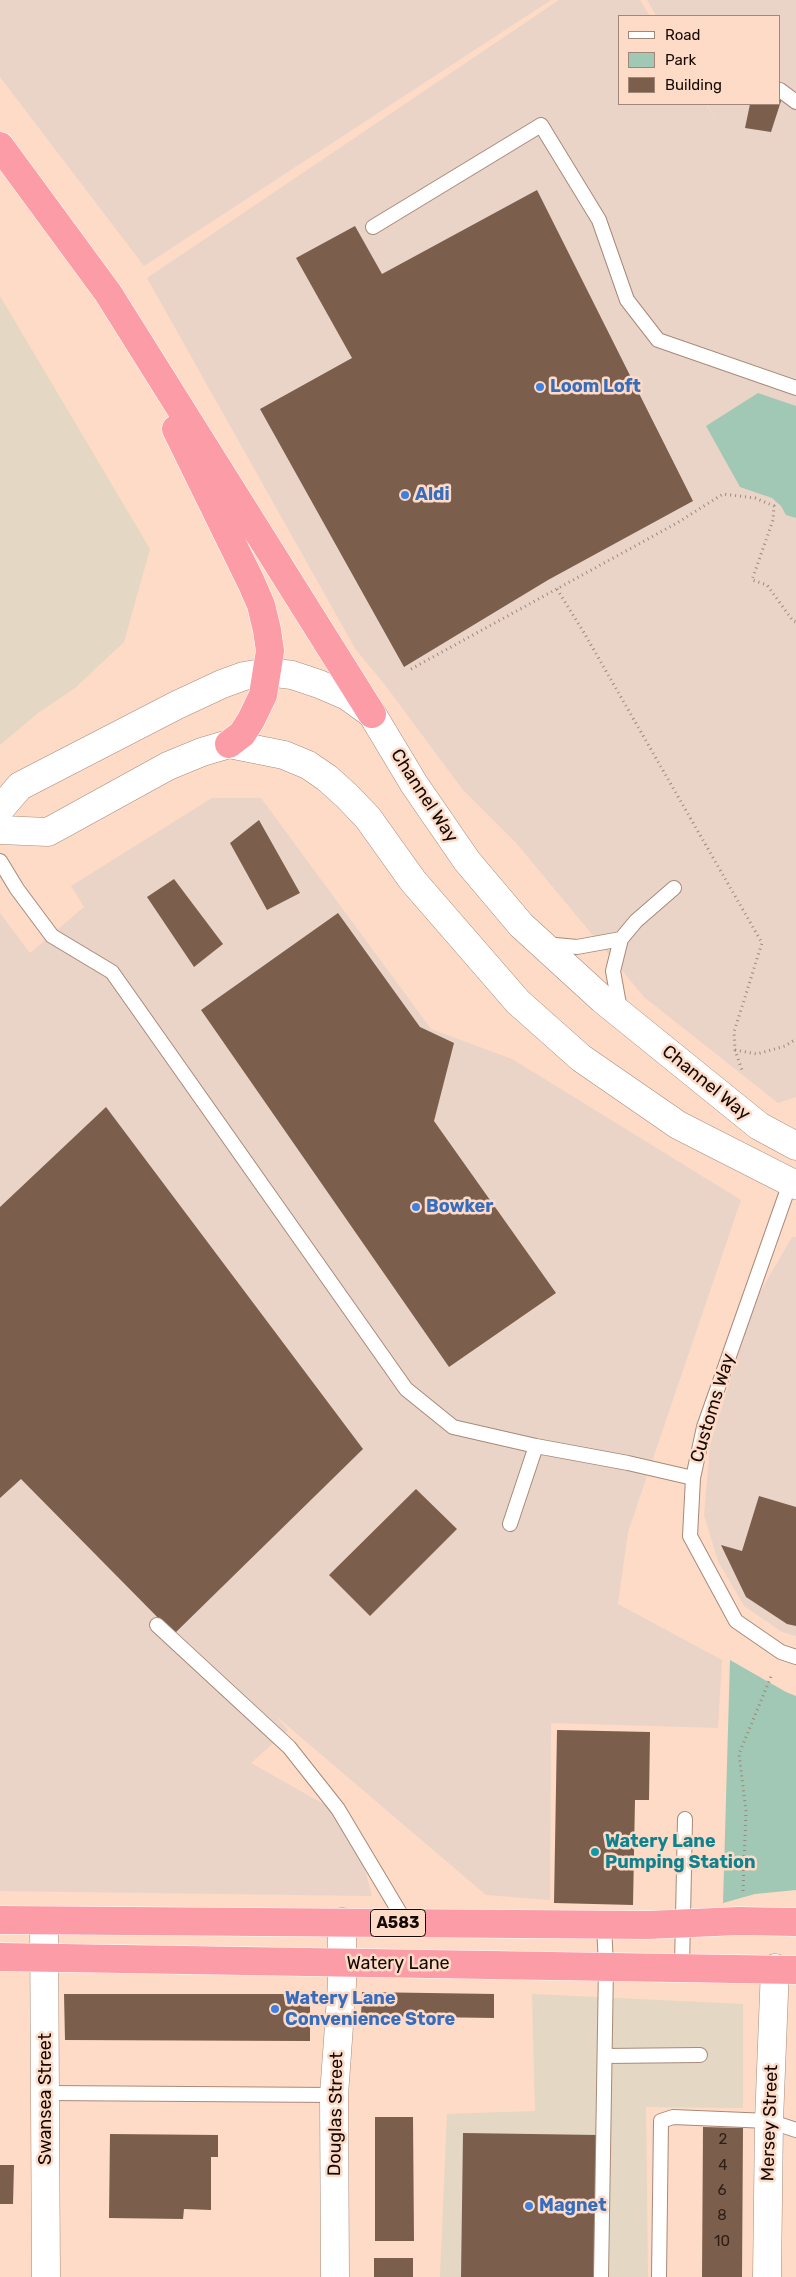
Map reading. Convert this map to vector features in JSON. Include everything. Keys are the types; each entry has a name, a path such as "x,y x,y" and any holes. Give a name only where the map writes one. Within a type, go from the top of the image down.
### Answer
{"highway":[{"path":"0,146 108,293 372,714"},
{"path":"108,293 261,605 270,651 263,695 242,734 230,744"},
{"name":"A583","path":"0,1920 604,1925 738,1921 796,1922"},
{"name":"Watery Lane","path":"0,1957 342,1964 786,1969"}],"street":[{"name":"Channel Way","path":"0,809 20,786 177,705 222,684 244,676 268,672 292,675 319,684 347,696 372,714 414,784 467,861 521,926 602,999 758,1126 796,1146"},
{"path":"0,830 48,832 168,766 202,752 230,744 284,755 308,765 327,778 368,818 413,881 518,1002 581,1058 678,1125 793,1184"},
{"name":"Swansea Street","path":"44,1921 46,1957 46,2277"},
{"name":"Douglas Street","path":"335,2277 334,2095 342,1964 342,1922"},
{"name":"Mersey Street","path":"767,2277 769,2121 786,1969"}],"lane":[{"path":"781,91 796,102"},
{"path":"373,228 541,125 599,220 627,300 658,340 796,388"},
{"path":"0,861 17,889 52,936 112,972 406,1389 453,1427 693,1478"},
{"path":"620,1013 613,971 621,939 636,921 674,888"},
{"path":"540,943 577,947 621,939"},
{"name":"Customs Way","path":"793,1184 783,1197 704,1426 693,1478 690,1536 736,1621 781,1652 796,1656"},
{"path":"510,1524 536,1446"},
{"path":"157,1625 289,1747 338,1809 406,1923"},
{"path":"682,1967 685,1819"},
{"path":"601,2277 606,1966 604,1925"},
{"path":"605,2056 700,2056"},
{"path":"46,2093 334,2095"},
{"path":"659,2277 661,2121 672,2118 769,2121 796,2130"}],"path":[{"path":"411,669 677,523 723,494 755,498 774,506 773,520 752,580 767,586 793,621 796,622"},
{"path":"556,589 583,631 762,944 734,1032 735,1050 743,1071 749,1076"},
{"path":"735,1050 757,1054 785,1046 796,1039"},
{"path":"738,1921 744,1883 746,1811 739,1754 781,1652"}],"shaded area":[{"path":"0,0 551,0 144,266 0,77"},
{"path":"559,0 640,0 649,15 618,15 618,105 707,105 717,122 708,105 781,105 781,15 655,15 647,0 796,0 796,1097 778,1103 644,997 517,844 463,790 385,685 356,650 147,278"},
{"path":"0,296 150,549 124,642 75,688 38,713 0,745"},
{"name":"Bowker","path":"212,798 261,798 431,1029 512,1059 741,1200 628,1532 618,1604 722,1660 718,1728 551,1723 550,1900 486,1895 276,1716 288,1730 251,1763 352,1820 372,1896 0,1891 0,913 30,953 84,907 71,886"},
{"path":"792,1237 796,1237 796,1636 782,1632 744,1606 718,1561 704,1515 710,1445 755,1301"},
{"path":"532,1994 743,2004 743,2108 646,2107 648,2277 440,2277 447,2114 535,2111"}],"green space":[{"path":"758,393 796,406 796,518 786,515 781,506 772,498 740,487 706,426"},
{"path":"730,1660 796,1696 796,1890 755,1894 723,1903"}],"building":[{"path":"750,105 780,105 771,132 745,128"},
{"path":"537,190 693,501 548,580 404,667 260,409 352,358 296,258 355,226 382,274"},
{"path":"259,820 300,893 267,910 230,843"},
{"path":"174,879 223,944 194,967 147,897"},
{"name":"Bowker","path":"338,913 420,1027 454,1043 434,1121 556,1293 449,1367 201,1010"},
{"path":"106,1107 363,1449 174,1634 21,1479 0,1498 0,1207"},
{"path":"416,1489 457,1529 370,1616 329,1575"},
{"path":"759,1496 796,1507 796,1626 787,1624 746,1597 721,1545 742,1551"},
{"name":"Watery Lane Pumping Station","path":"557,1730 650,1732 649,1800 635,1800 633,1905 554,1903"},
{"path":"362,1992 494,1994 494,2018 361,2016"},
{"path":"64,1994 310,1994 310,2041 65,2040"},
{"path":"375,2117 413,2117 414,2241 375,2241"},
{"path":"703,2127 743,2128 742,2277 702,2277"},
{"name":"Magnet","path":"463,2133 598,2135 596,2277 461,2277"},
{"path":"110,2134 218,2135 218,2157 211,2157 211,2210 184,2209 183,2219 109,2218"},
{"path":"0,2165 14,2165 13,2204 0,2204"},
{"path":"374,2258 413,2258 413,2277 374,2277"}],"place":[{"name":"Loom Loft","path":"540,387"},
{"name":"Aldi","path":"405,495"},
{"name":"Bowker","path":"416,1207"},
{"name":"Watery Lane Pumping Station","path":"595,1852"},
{"name":"Watery Lane Convenience Store","path":"275,2009"},
{"name":"Magnet","path":"529,2206"}]}
